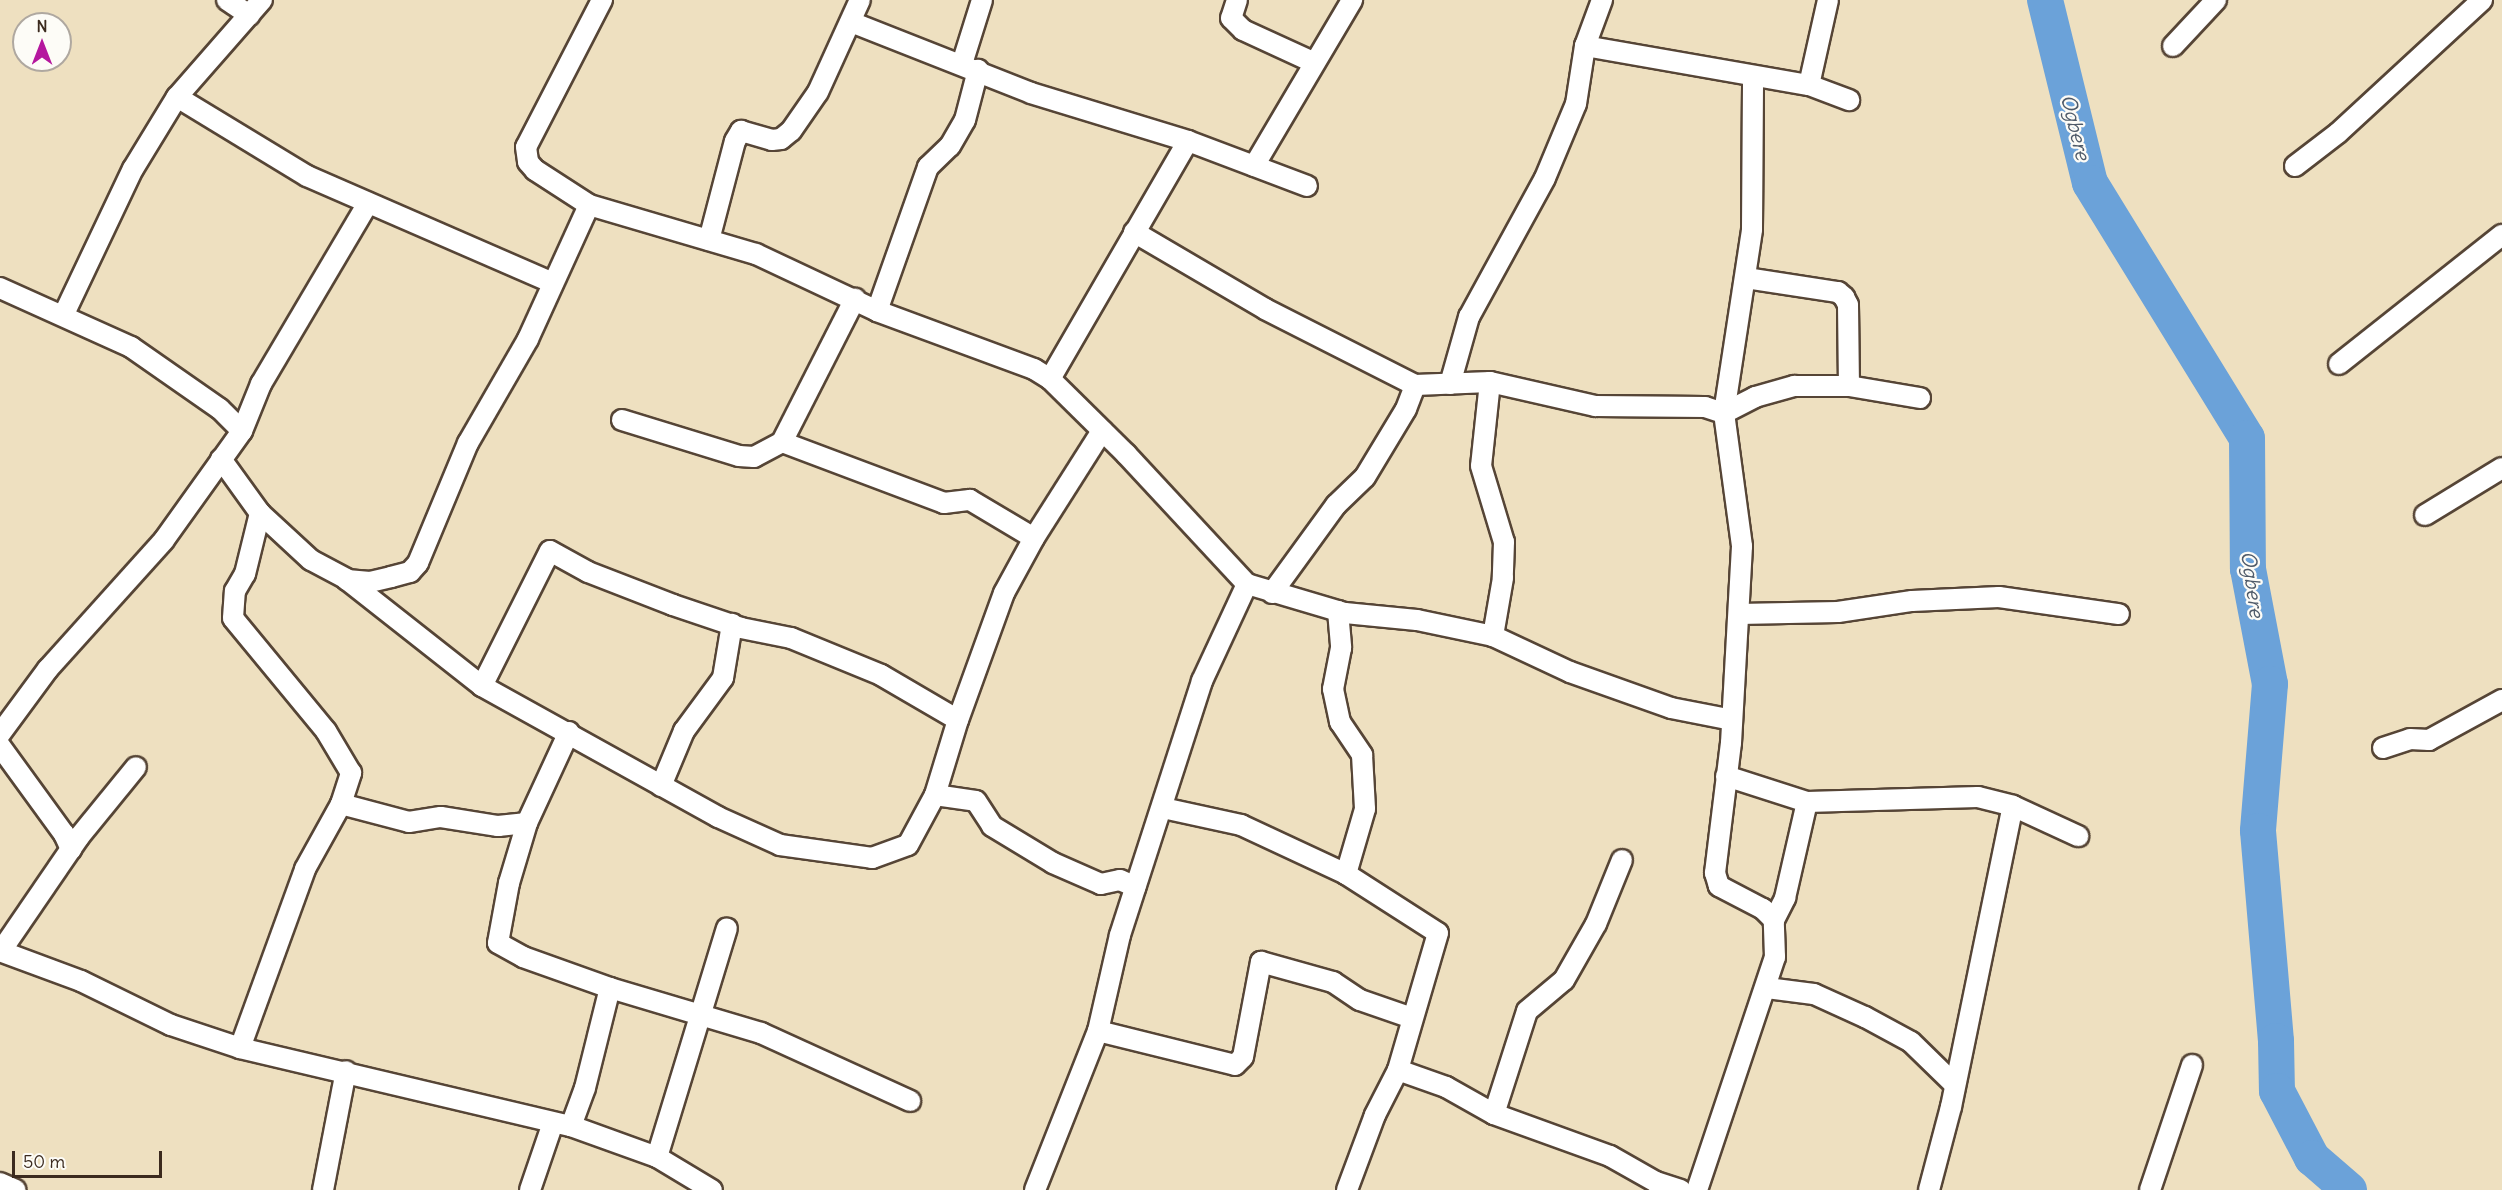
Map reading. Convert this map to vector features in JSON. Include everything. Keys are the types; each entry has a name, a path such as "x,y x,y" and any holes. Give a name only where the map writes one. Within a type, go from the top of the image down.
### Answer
{"street":[{"path":"64,314 133,169 177,97 255,7 227,0"},
{"path":"602,0 526,147 528,162 535,170 589,205 756,254 877,311 1000,356 1050,379 1102,430 1247,584 1338,611 1417,620 1493,636 1570,672 1671,708 1732,720"},
{"path":"709,240 735,141 741,131 772,140 782,139 791,131 818,92 860,0"},
{"path":"877,311 928,167 950,146 966,120 970,67 982,0"},
{"path":"1237,0 1231,18 1243,30 1313,62"},
{"path":"1254,166 1313,62 1352,0"},
{"path":"1450,384 1469,317 1545,178 1576,104 1585,46 1602,0"},
{"path":"1809,85 1827,0"},
{"path":"2173,46 2216,0"},
{"path":"2295,166 2338,133 2482,0"},
{"path":"851,22 970,67 1030,93 1188,141 1307,186"},
{"path":"1585,46 1753,78 1809,85 1849,100"},
{"path":"1753,78 1755,185 1746,278 1724,413 1742,546 1732,720 1716,850 1719,886 1763,909 1774,920"},
{"path":"177,97 307,176 553,283"},
{"path":"1050,379 1188,141"},
{"path":"0,734 48,669 164,540 242,431 261,384 368,203"},
{"path":"346,579 381,580 410,572 418,562 468,443 528,339 589,205"},
{"path":"1134,232 1265,309 1415,384 1490,382 1594,406 1705,407 1724,413 1755,397 1794,387 1849,386 1920,398"},
{"path":"2338,364 2502,236"},
{"path":"1746,278 1838,291 1844,297 1848,305 1849,386"},
{"path":"0,288 64,314 131,347 220,409 242,431"},
{"path":"622,420 739,456 754,457 782,442 855,299"},
{"path":"1490,382 1481,466 1504,542 1503,578 1493,636"},
{"path":"1272,593 1336,505 1365,477 1406,409 1415,384"},
{"path":"221,459 260,513 311,560 346,579 482,686 569,732 661,786 780,845 872,858 908,845 935,795 958,720 1004,593 1034,538 1102,430"},
{"path":"782,442 944,503 970,500 1034,538"},
{"path":"2425,514 2502,468"},
{"path":"240,1048 305,869 341,804 349,766 310,709 233,618 235,591 245,574 260,513"},
{"path":"482,686 550,551 588,572 732,624 791,638 881,675 958,720"},
{"path":"1035,1190 1098,1031 1136,887 1202,681 1247,584"},
{"path":"1739,614 1838,612 1912,601 1999,597 2119,614"},
{"path":"1338,611 1341,648 1333,689 1340,722 1362,755 1365,809 1346,874"},
{"path":"661,786 684,731 723,678 732,624"},
{"path":"2383,748 2410,739 2429,740 2502,700"},
{"path":"569,732 527,823 508,883 498,943 523,957 610,988 702,1014 761,1034 910,1101"},
{"path":"0,746 64,834 71,849"},
{"path":"136,767 71,849 0,951 81,981 171,1026 240,1048 346,1071 562,1125 657,1157 712,1190"},
{"path":"1726,776 1807,802 1978,797 2013,806 2078,836"},
{"path":"935,795 976,801 992,826 1053,863 1101,884 1120,880 1136,887"},
{"path":"1697,1190 1767,988 1775,957 1774,920 1785,898 1807,802"},
{"path":"341,804 410,822 441,817 498,826 527,823"},
{"path":"1929,1190 2013,806"},
{"path":"1163,808 1241,825 1346,874 1438,933 1398,1071 1376,1115 1347,1190"},
{"path":"1494,1114 1527,1011 1564,981 1596,924 1622,860"},
{"path":"657,1157 727,928"},
{"path":"1098,1031 1235,1065 1243,1057 1260,962 1333,982 1360,1000 1412,1018"},
{"path":"530,1190 562,1125 585,1088 610,988"},
{"path":"1767,988 1814,994 1865,1017 1911,1042 1954,1084"},
{"path":"2150,1190 2192,1065"},
{"path":"323,1190 346,1071"},
{"path":"1398,1071 1446,1087 1494,1114 1610,1156 1656,1182 1681,1190"},
{"path":"0,1183 16,1190"}],"waterway":[{"name":"Ogbere","path":"2045,0 2090,183 2247,438 2248,569 2270,684 2258,831 2276,1041 2277,1091 2312,1158 2349,1190"}]}
